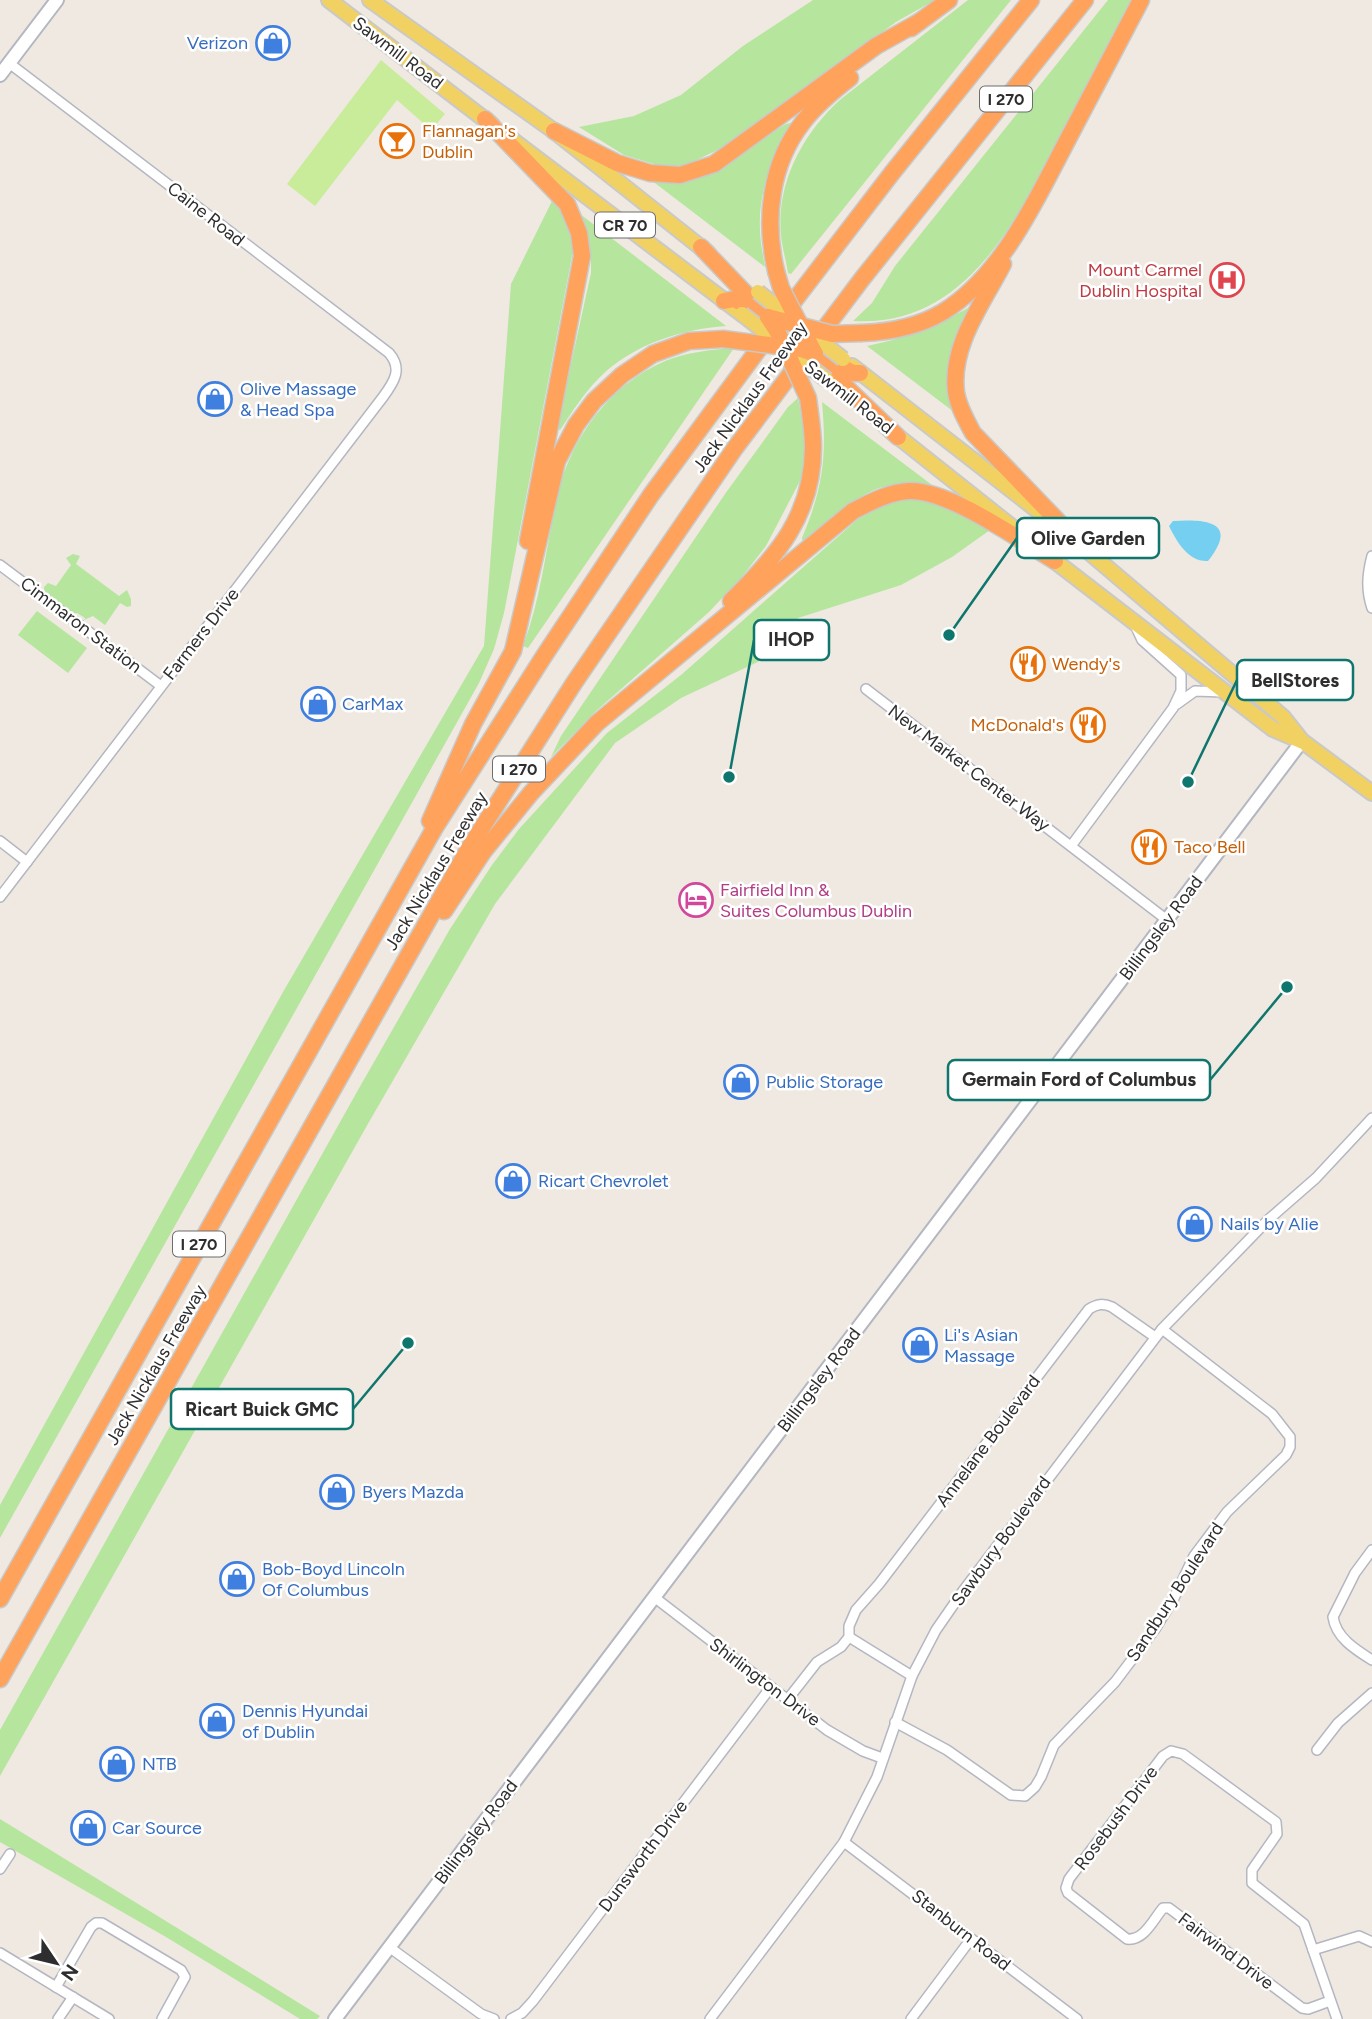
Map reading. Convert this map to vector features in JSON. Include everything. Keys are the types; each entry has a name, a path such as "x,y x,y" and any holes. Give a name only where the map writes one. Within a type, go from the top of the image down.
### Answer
{"highway":[{"path":"815,354 780,288 771,252 770,201 781,160 802,123 823,99 949,0"},
{"name":"Jack Nicklaus Freeway","path":"0,1600 399,889 544,656 658,485 831,251 1031,0"},
{"name":"Jack Nicklaus Freeway","path":"0,1679 469,848 559,706 735,448 862,279 1085,0"},
{"path":"1077,541 973,433 956,392 956,366 961,344 1141,0"},
{"path":"554,131 617,163 650,173 680,175 715,164 876,46 919,22"},
{"path":"485,119 567,204 579,233 582,256 527,547 525,596"},
{"path":"768,317 832,334 887,332 915,325 943,312 973,289 1027,216"},
{"path":"672,659 763,570 788,535 799,515 810,482 813,447 808,398 785,347 768,317 750,303 701,247"},
{"path":"724,301 735,299 750,303"},
{"path":"399,889 473,724 513,651 557,461 576,425 594,401 622,375 653,354 689,341 723,339 785,347 815,354 835,369 898,437"},
{"path":"835,369 860,373"},
{"path":"363,1033 484,852 531,793 597,723 853,511 881,497 908,491 932,493 952,501 1055,561"}],"main road":[{"name":"Sawmill Road","path":"329,0 724,301"},
{"name":"Sawmill Road","path":"370,0 554,131 701,247"},
{"name":"Sawmill Road","path":"750,303 801,326 835,369"},
{"name":"Sawmill Road","path":"750,303 785,347 835,369"},
{"name":"Sawmill Road","path":"860,373 1077,541 1283,717 1302,741"},
{"name":"Sawmill Road","path":"898,437 1273,729 1302,741 1372,793"}],"street":[{"path":"0,75 57,0"},
{"name":"Caine Road","path":"9,63 389,353 395,360 397,369"},
{"name":"Farmers Drive","path":"0,897 383,397 394,382 397,369"},
{"path":"1372,556 1368,584 1372,608"},
{"name":"Cimmaron Station","path":"0,565 161,686"},
{"path":"1132,620 1142,640 1181,674 1181,691 1177,704"},
{"name":"New Market Center Way","path":"866,689 1167,920"},
{"path":"1071,846 1177,704 1195,691 1224,692"},
{"name":"Billingsley Road","path":"335,2019 1302,741"},
{"path":"0,841 27,862"},
{"name":"Sawbury Boulevard","path":"710,2019 844,1842 866,1802 912,1676 936,1630 963,1591 1158,1333 1269,1219 1316,1178 1372,1118"},
{"name":"Annelane Boulevard","path":"849,1637 849,1626 856,1610 879,1584 1089,1309 1104,1304 1158,1333"},
{"name":"Sandbury Boulevard","path":"895,1722 947,1750 1011,1795 1025,1796 1041,1777 1054,1745 1115,1682 1155,1629 1174,1598 1194,1556 1227,1512 1286,1455 1290,1447 1290,1437 1272,1413 1158,1333"},
{"path":"1372,1550 1355,1573 1333,1617 1337,1630 1351,1647 1372,1660"},
{"name":"Shirlington Drive","path":"654,1597 827,1730 863,1751 882,1758"},
{"path":"788,1699 817,1662 841,1647 849,1637 912,1676"},
{"name":"Dunsworth Drive","path":"511,2019 522,2013 533,2001 771,1687"},
{"path":"1317,1750 1338,1723 1372,1693"},
{"name":"Rosebush Drive","path":"1066,1888 1069,1879 1163,1756 1171,1751 1183,1754 1276,1822 1277,1834 1252,1870 1252,1883 1304,1924 1313,1950"},
{"name":"Stanburn Road","path":"844,1842 1077,2019"},
{"path":"0,1869 10,1854"},
{"name":"Fairwind Drive","path":"1066,1888 1072,1897 1127,1939 1138,1938 1163,1908 1169,1908 1302,2008 1308,2009 1330,2001"},
{"path":"56,1987 91,1927 102,1923 181,1970 185,1977 183,1984 162,2019"},
{"path":"1337,2019 1313,1950 1359,1936 1372,1942"},
{"path":"911,2019 971,1938"},
{"path":"389,1947 481,2014 494,2019"},
{"path":"0,1953 109,2019"},
{"path":"58,2019 73,1997"}],"green space":[{"path":"813,0 935,0 896,22 726,146 686,165 653,168 654,164 624,155 579,127 634,116 681,95 743,46"},
{"path":"968,0 1011,0 791,274 788,273 781,235 783,197 795,160 804,143 827,112 841,99"},
{"path":"1108,0 1134,0 1025,202 982,263 956,288 926,307 892,319 853,321 872,303 895,266"},
{"path":"381,60 445,114 431,130 397,100 315,206 287,184"},
{"path":"791,123 773,160 761,201 760,234 765,267 651,180 706,174"},
{"path":"553,199 572,228 573,251 504,613 494,649 479,683 0,1538 0,1505 283,992 484,646 511,284"},
{"path":"580,214 726,326 675,335 626,356 594,384 560,430 557,428 591,273 591,258"},
{"path":"975,304 963,327 958,415 867,346 923,330"},
{"path":"734,348 528,648 523,646 535,608 558,494 564,473 583,433 611,398 645,371 690,353"},
{"path":"798,398 806,443 802,477 766,546 709,612 596,711 551,757 561,736 725,494 788,407"},
{"path":"822,402 932,485 895,485 873,490 852,503 803,544 802,538 815,503 822,472"},
{"path":"914,498 941,501 990,530 952,557 901,585 798,618 766,658 681,698 615,743 495,904 0,1776 0,1730 358,1090 450,929 492,865 519,829 607,733 681,675 858,519 887,504"},
{"path":"73,554 80,556 76,564 119,596 127,590 131,606 120,603 105,625 93,616 84,620 85,618 75,614 44,591 48,583 56,586 71,565 66,558"},
{"path":"37,611 87,648 68,673 18,635"},
{"path":"0,1819 320,2016 317,2019 300,2019 166,1937 0,1842"}],"water":[{"path":"1173,521 1207,522 1220,531 1217,548 1208,561 1195,558 1184,550 1169,526"}],"place":[{"name":"Verizon","path":"273,43"},
{"name":"Flannagan's Dublin","path":"397,141"},
{"name":"Mount Carmel Dublin Hospital","path":"1227,280"},
{"name":"Olive Massage & Head Spa","path":"215,399"},
{"name":"Olive Garden","path":"949,635"},
{"name":"Wendy's","path":"1028,664"},
{"name":"CarMax","path":"318,704"},
{"name":"McDonald's","path":"1088,725"},
{"name":"IHOP","path":"729,777"},
{"name":"BellStores","path":"1188,782"},
{"name":"Taco Bell","path":"1149,847"},
{"name":"Fairfield Inn & Suites Columbus Dublin","path":"696,900"},
{"name":"Germain Ford of Columbus","path":"1287,987"},
{"name":"Public Storage","path":"741,1082"},
{"name":"Ricart Chevrolet","path":"513,1181"},
{"name":"Nails by Alie","path":"1195,1224"},
{"name":"Ricart Buick GMC","path":"408,1343"},
{"name":"Li's Asian Massage","path":"920,1345"},
{"name":"Byers Mazda","path":"337,1492"},
{"name":"Bob-Boyd Lincoln Of Columbus","path":"237,1579"},
{"name":"Dennis Hyundai of Dublin","path":"217,1721"},
{"name":"NTB","path":"117,1764"},
{"name":"Car Source","path":"88,1828"}]}
